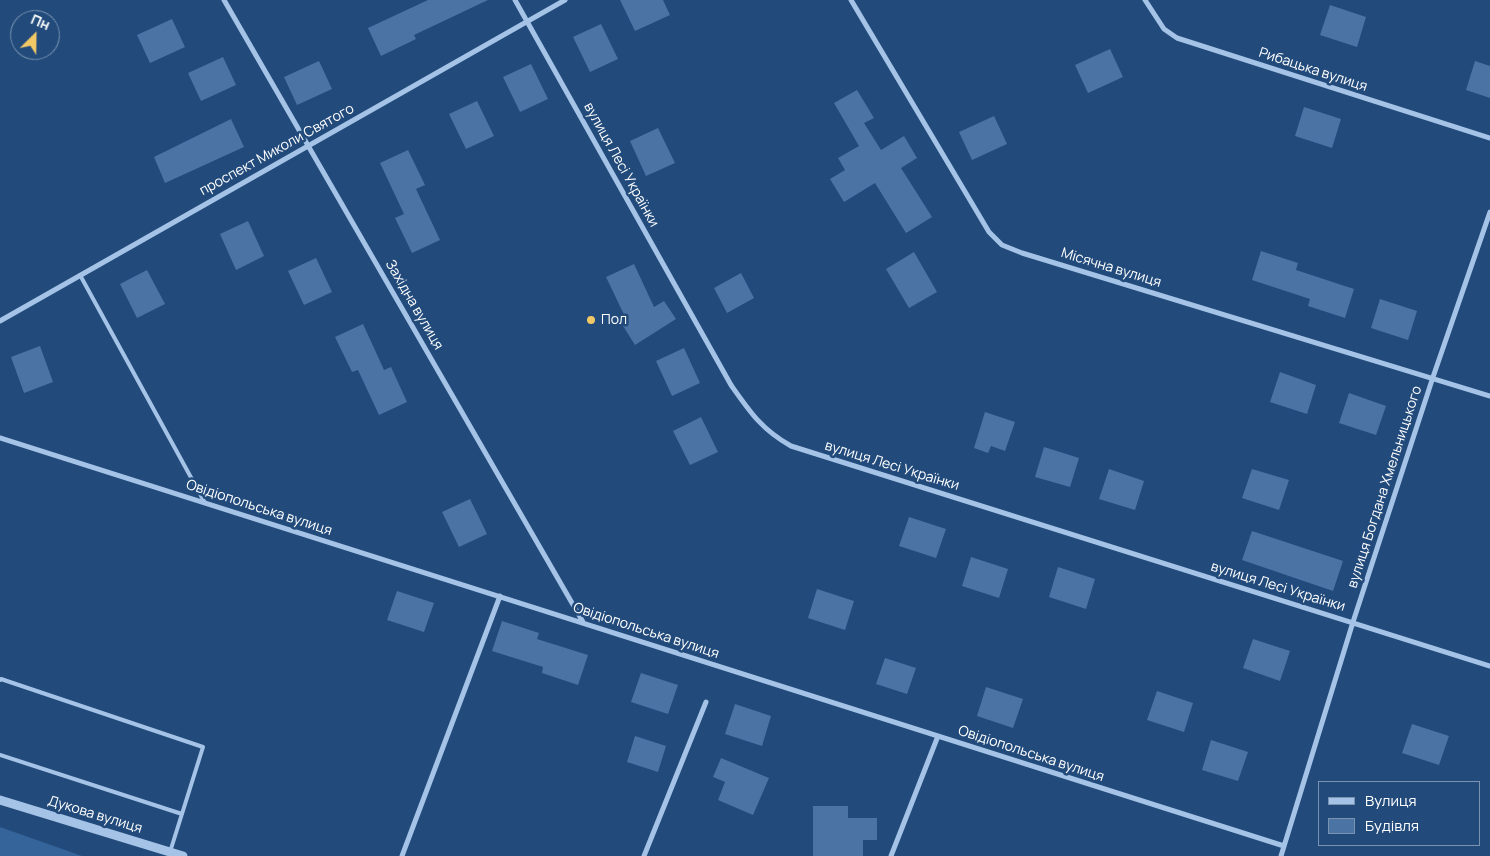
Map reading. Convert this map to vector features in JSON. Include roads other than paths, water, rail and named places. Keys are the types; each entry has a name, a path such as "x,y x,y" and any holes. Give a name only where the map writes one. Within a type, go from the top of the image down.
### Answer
{"street":[{"name":"Західна вулиця","path":"224,0 309,144 583,622"},
{"name":"вулиця Лесі Українки","path":"515,0 732,385 758,422 774,436 791,446 1490,666"},
{"name":"проспект Миколи Святого","path":"0,321 309,144 566,0"},
{"name":"Місячна вулиця","path":"851,0 988,232 1002,245 1022,253 1433,377 1490,396"},
{"name":"Рибацька вулиця","path":"1145,0 1164,30 1177,38 1490,138"},
{"name":"вулиця Богдана Хмельницького","path":"1280,856 1353,622 1433,377 1490,212"},
{"name":"Овідіопольська вулиця","path":"0,438 1284,846"},
{"path":"402,856 500,596"},
{"path":"644,856 706,702"},
{"path":"892,856 938,736"},
{"name":"Дукова вулиця","path":"0,800 183,856"}],"lane":[{"path":"80,275 205,503"},
{"path":"0,680 202,747 170,852"},
{"path":"0,755 182,814"}],"place":[{"name":"Пол","path":"591,320"}]}
